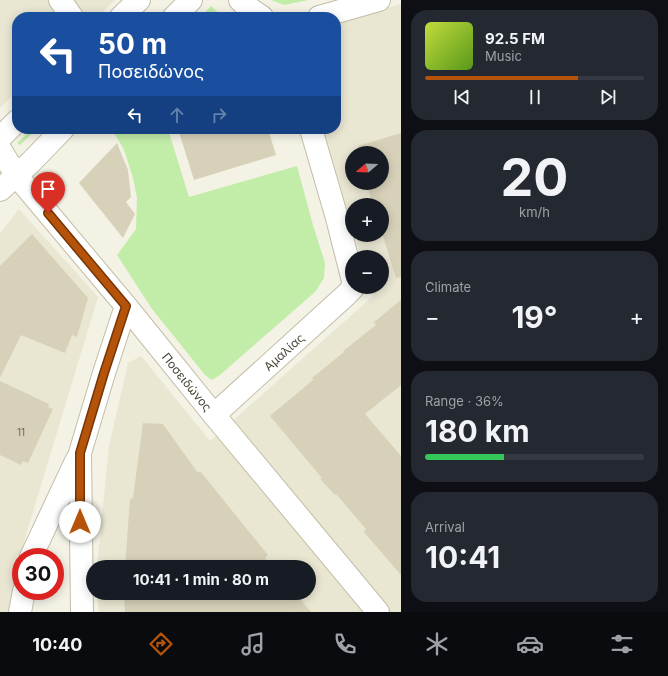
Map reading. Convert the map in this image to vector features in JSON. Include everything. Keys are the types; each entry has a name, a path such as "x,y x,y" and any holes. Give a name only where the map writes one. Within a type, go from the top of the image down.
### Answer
{"street":[{"path":"60,0 68,12"},
{"path":"126,12 139,0"},
{"path":"179,12 191,0"},
{"path":"240,0 255,12"},
{"path":"336,12 378,0"},
{"path":"0,138 12,126"},
{"path":"0,190 31,162 58,134"},
{"path":"312,134 345,250"},
{"name":"Ποσειδώνος","path":"0,149 16,175 378,612"},
{"name":"Αμαλίας","path":"214,415 348,294"},
{"path":"35,548 80,453 126,306"},
{"path":"80,453 82,612"},
{"path":"20,612 22,600"}],"shaded area":[{"path":"0,0 115,0 102,12 12,12 12,97 0,108"},
{"path":"401,4 401,612 99,612 98,600 316,600 316,560 98,560 109,446 128,363 141,356 210,441 373,296 372,294 389,294 389,250 359,250 357,242 389,242 389,198 345,198 345,203 324,134 341,134 341,21"},
{"path":"19,209 98,297 23,548 12,548 12,595 8,612 0,612 0,233"}],"green space":[{"path":"271,0 309,0 284,5"},
{"path":"211,6 218,12 205,12"},
{"path":"27,134 32,134 20,145 17,143"},
{"path":"115,134 170,134 189,197 297,166 325,263 324,278 315,292 220,375 212,380 205,375 152,309 117,255 136,229 137,198 133,178 124,150"}],"building":[{"path":"401,133 401,277 396,278 389,256 389,250 387,250 385,242 389,242 389,198 371,198 368,190 389,190 389,146 358,146"},
{"path":"180,134 270,134 276,155 194,180"},
{"path":"117,143 128,170 131,197 126,202 135,214 123,238 79,183"},
{"path":"32,234 88,298 77,337 72,335 65,353 21,335 0,378 0,266"},
{"path":"401,300 401,385 365,414 401,456 401,575 364,532 366,529 336,494 335,495 320,479 322,478 270,416 313,380 312,378 344,352 343,351 376,325 374,322"},
{"path":"0,381 49,404 48,407 53,409 28,463 23,461 21,465 0,455"},
{"path":"143,423 163,424 198,473 200,471 268,555 265,558 267,560 126,560 130,499 133,498"},
{"path":"124,600 301,600 311,612 125,612"}],"route":[{"path":"48,213 126,306 80,453 80,522"}]}
